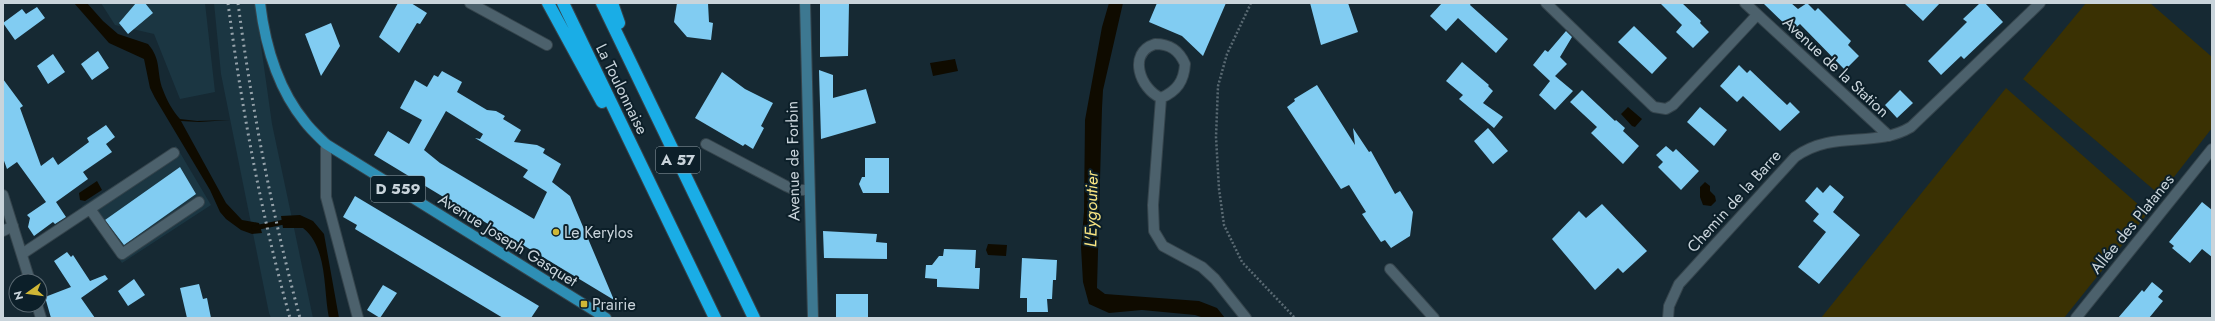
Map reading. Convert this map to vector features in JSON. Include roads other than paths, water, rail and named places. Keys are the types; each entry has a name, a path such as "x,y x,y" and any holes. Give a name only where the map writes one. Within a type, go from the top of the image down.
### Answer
{"highway":[{"path":"548,3 667,218"},
{"name":"La Toulonnaise","path":"563,3 715,318"},
{"name":"La Toulonnaise","path":"602,3 754,318"},
{"path":"612,3 648,99"}],"main road":[{"name":"Avenue Joseph Gasquet","path":"260,3 269,48 277,73 288,98 304,122 326,144 606,318"}],"street":[{"path":"470,3 547,45"},
{"name":"Avenue de Forbin","path":"805,3 813,318"},
{"path":"1546,3 1654,107 1662,109 1674,105 1757,15"},
{"name":"Avenue de la Station","path":"1744,3 1890,136"},
{"name":"Chemin de la Barre","path":"1668,318 1669,306 1679,284 1795,157 1806,149 1824,142 1890,136 1903,132 1918,121 2040,3"},
{"path":"1163,44 1178,51 1185,64 1181,83 1175,90 1162,98 1153,93 1144,82 1140,75 1139,59 1143,51 1148,47 1163,44"},
{"path":"1162,98 1153,205 1154,231 1163,246 1202,267 1215,279 1246,318"},
{"path":"326,144 326,197 358,318"},
{"path":"706,144 782,184 796,190 809,190"},
{"name":"Allée des Platanes","path":"2076,318 2212,149"},
{"path":"22,254 174,153"},
{"path":"3,195 28,273"},
{"path":"90,208 122,254 199,202"},
{"path":"3,231 13,226"},
{"path":"1390,269 1434,318"}],"water":[{"path":"74,3 87,3 103,21 118,34 148,44 155,55 161,84 170,106 180,119 197,121 230,120 199,122 181,121 226,203 242,220 259,223 262,233 252,234 241,230 226,219 220,212 210,190 150,88 144,59 109,43"},
{"name":"L'Eygoutier","path":"1109,3 1123,3 1103,90 1097,288 1105,294 1199,301 1217,308 1225,318 1204,318 1195,315 1142,310 1109,313 1089,304 1083,282 1081,247 1084,212 1085,120 1102,27"},
{"path":"955,59 958,71 933,76 930,63"},
{"path":"1628,107 1642,119 1635,127 1632,126 1621,114"},
{"path":"97,181 102,190 85,201 80,200 79,193"},
{"path":"1705,182 1710,186 1710,191 1715,196 1716,201 1711,206 1703,205 1700,197 1700,187"},
{"path":"300,215 313,221 324,234 339,318 329,318 321,258 317,246 311,236 303,228 283,228 281,216"},
{"path":"988,244 1007,245 1006,256 988,255 986,250"}],"waterway":[{"path":"254,228 289,221"}],"railway":[{"path":"228,3 253,162 270,240 290,318"},
{"path":"238,3 256,122 280,240 300,318"}],"place":[{"name":"Le Kerylos","path":"556,232"},
{"name":"Prairie","path":"584,304"}]}
